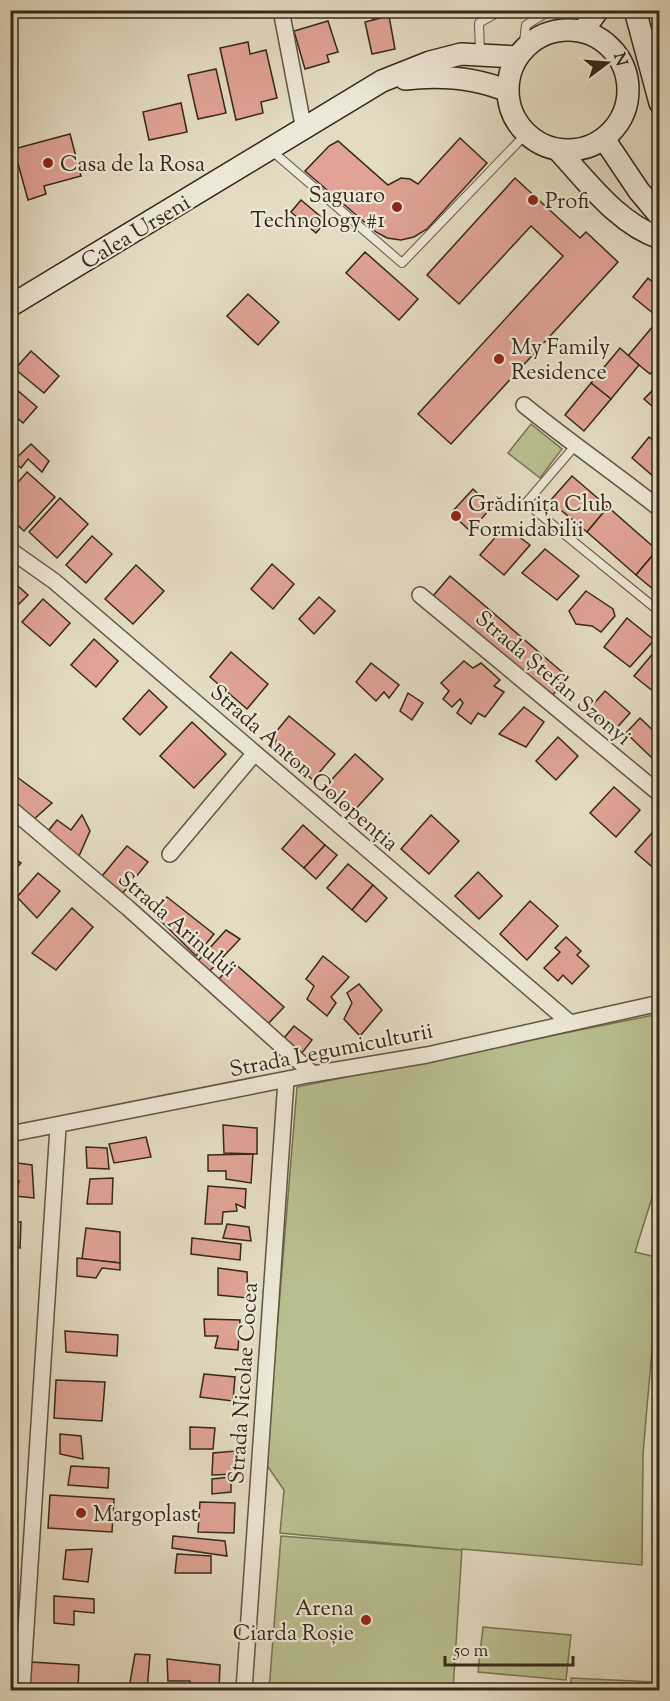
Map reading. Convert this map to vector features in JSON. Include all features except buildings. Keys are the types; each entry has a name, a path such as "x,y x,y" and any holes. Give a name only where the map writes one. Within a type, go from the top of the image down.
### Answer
{"main road":[{"path":"583,31 598,10"},
{"path":"627,10 629,92 626,110 617,126 604,139 574,151 558,150 541,144 526,134 512,114 507,91 512,68 520,53 540,36 561,29 583,31 603,40 618,55 627,74"},
{"path":"635,10 655,72 660,103"},
{"name":"Calea Urseni","path":"10,306 382,81 430,62 461,54 520,53"},
{"name":"Calea Urseni","path":"382,81 431,76 460,78 490,84 507,91"},
{"path":"604,139 639,191 660,216"},
{"path":"558,150 613,208 651,235 660,238"}],"street":[{"path":"281,10 304,130"},
{"path":"524,405 574,447 601,462 660,509"},
{"name":"Strada Anton Golopenția","path":"10,550 54,581 569,1022"},
{"name":"Strada Ștefan Szonyi","path":"420,595 660,794"},
{"path":"170,854 254,754"},
{"name":"Strada Arinului","path":"10,808 128,908 313,1074"},
{"name":"Strada Legumiculturii","path":"10,1134 58,1127 313,1074 427,1055 660,1003"},
{"name":"Strada Nicolae Cocea","path":"243,1690 286,1080"},
{"path":"22,1690 58,1127"}],"lane":[{"path":"480,54 479,23 502,10"},
{"path":"520,53 526,25 551,10"},
{"path":"271,150 402,263 526,134"},
{"path":"574,447 526,503 660,612"}],"green space":[{"path":"531,424 562,449 540,478 508,453"},
{"path":"659,1014 659,1185 656,1185 635,1252 660,1258 659,1313 653,1338 643,1454 642,1565 462,1549 453,1690 269,1690 281,1536 461,1550 280,1533 284,1490 266,1464 297,1087"},
{"path":"483,1627 571,1635 566,1680 478,1672"},
{"path":"571,1678 654,1682 653,1690 571,1690"}],"place":[{"name":"Casa de la Rosa","path":"48,163"},
{"name":"Profi","path":"533,200"},
{"name":"Saguaro Technology #1","path":"397,207"},
{"name":"My Family Residence","path":"499,359"},
{"name":"Grădinița Club Formidabilii","path":"456,516"},
{"name":"Margoplast","path":"81,1513"},
{"name":"Arena Ciarda Roșie","path":"366,1620"}]}
